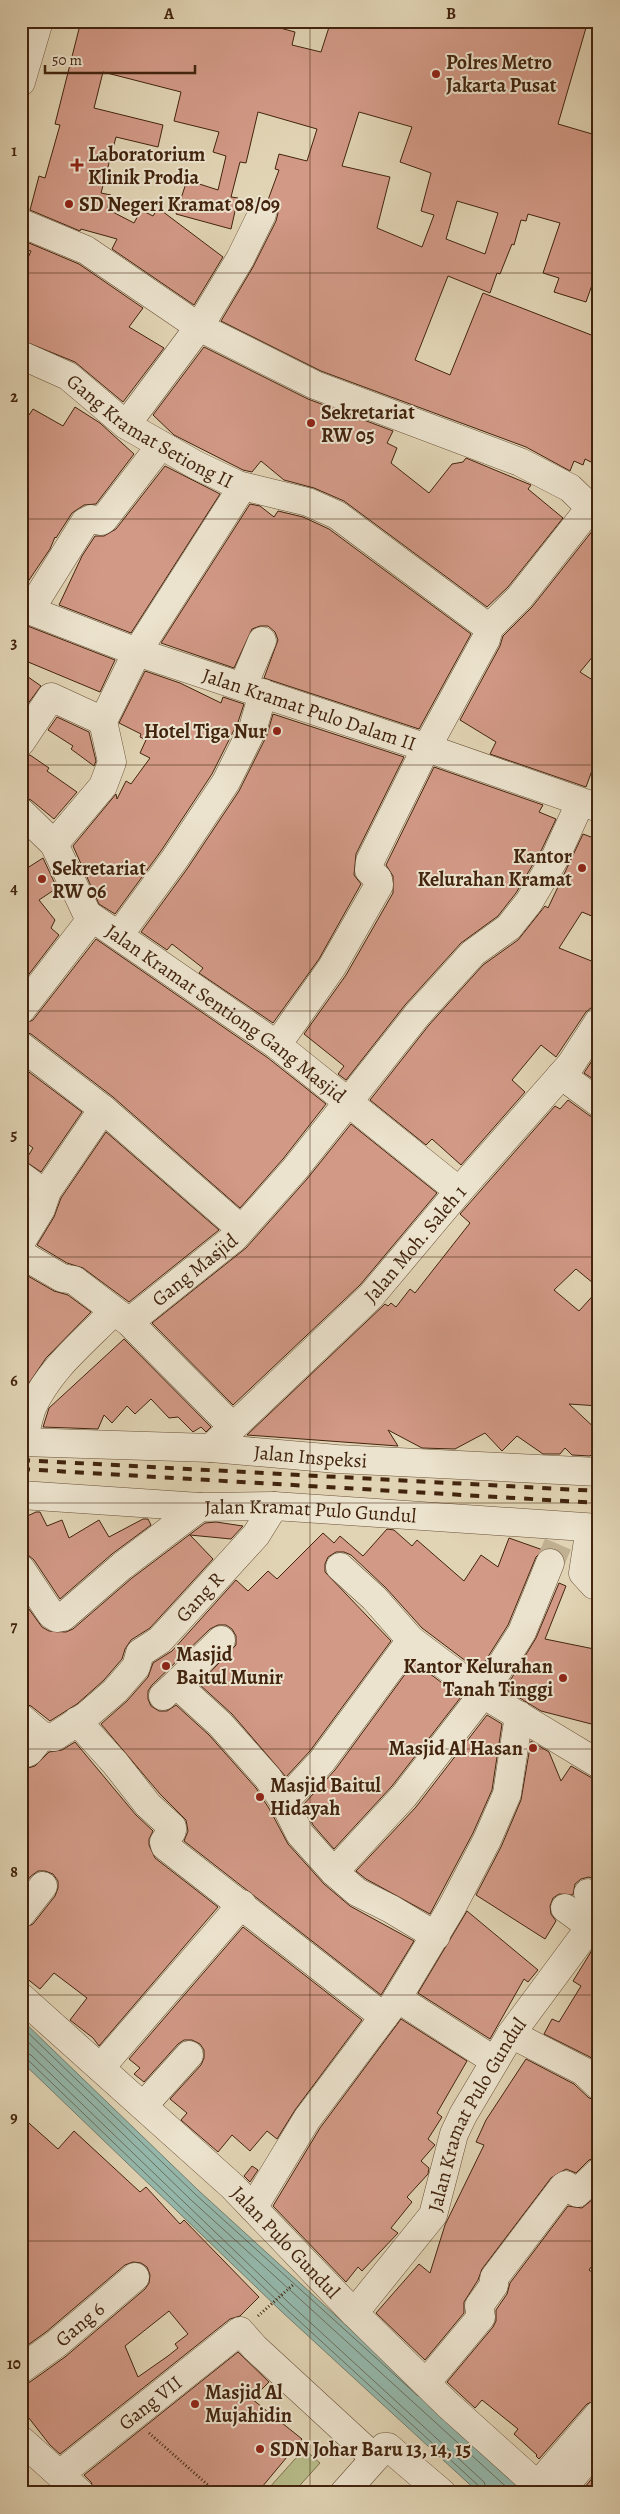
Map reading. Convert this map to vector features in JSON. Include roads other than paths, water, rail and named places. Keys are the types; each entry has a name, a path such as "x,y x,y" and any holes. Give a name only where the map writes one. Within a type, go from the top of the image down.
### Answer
{"street":[{"path":"21,82 38,21"},
{"path":"126,425 199,327 240,259 262,214"},
{"path":"21,223 86,250 199,327 315,385 520,462 570,488 595,512 520,597 489,628 486,639 427,748 368,866 369,870 378,879 379,884 332,967 277,1045"},
{"name":"Gang Kramat Setiong II","path":"21,355 68,376 126,425 238,486 239,492 137,652 103,721"},
{"path":"25,608 85,522 91,520 101,521 104,519 161,445"},
{"path":"238,486 308,502 337,515 489,628"},
{"name":"Jalan Kramat Pulo Dalam II","path":"25,608 137,652 427,748 589,805"},
{"path":"119,935 174,860 226,782 253,728 253,690 262,641"},
{"path":"21,742 52,697 103,721 112,762 103,786 54,844"},
{"name":"Gang Masjid","path":"232,1426 121,1316 234,1238 276,1191 417,1014 473,953 509,927 529,902 589,805"},
{"name":"Jalan Kramat Sentiong Gang Masjid","path":"21,812 54,844 82,907 92,918 277,1045 459,1191"},
{"path":"21,1010 92,918"},
{"name":"Jalan Moh. Saleh 1","path":"211,1448 232,1426 350,1319 561,1075 599,1021"},
{"path":"21,1046 103,1109 241,1229"},
{"path":"561,1075 599,1103"},
{"path":"21,1242 41,1209 47,1190 103,1109"},
{"path":"21,1176 40,1190 47,1190"},
{"path":"21,1254 62,1278 74,1280 121,1316 65,1360 49,1379 32,1408 22,1442"},
{"name":"Jalan Inspeksi","path":"22,1442 211,1448 337,1459 593,1466"},
{"name":"Jalan Kramat Pulo Gundul","path":"21,1495 200,1507 274,1506 557,1545 594,1528"},
{"name":"Gang R","path":"42,1736 54,1737 116,1691 136,1666 140,1653 160,1640 256,1535 274,1506"},
{"path":"21,1569 51,1614 58,1618 64,1617 122,1566 200,1507"},
{"path":"594,1528 583,1573 594,1585 599,1585"},
{"path":"334,1872 404,1796 483,1694 522,1632 557,1545"},
{"path":"340,1567 396,1620 412,1640 483,1694 599,1764"},
{"path":"221,1640 170,1690 244,1750 284,1802 300,1834 334,1872 357,1892 391,1909 436,1936"},
{"path":"284,1802 322,1761 412,1640"},
{"path":"253,2208 307,2119 391,2008 436,1936 487,1840 507,1794 519,1714"},
{"path":"21,1718 42,1736 29,1752 21,1755"},
{"path":"77,1721 115,1763 148,1805 172,1827 173,1830 164,1842 165,1846 242,1904 317,1966 391,2008 490,2056"},
{"path":"21,1914 44,1886"},
{"path":"100,2067 242,1904"},
{"name":"Jalan Kramat Pulo Gundul","path":"348,2306 414,2219 438,2175 454,2134 490,2056 511,2034 590,1914"},
{"name":"Jalan Pulo Gundul","path":"21,1997 144,2106 253,2208 426,2383 541,2490"},
{"path":"511,2034 583,2071 599,2086"},
{"path":"144,2106 189,2055"},
{"path":"426,2383 481,2317 479,2306 494,2285 494,2278 563,2187 566,2184 578,2193 599,2172"},
{"name":"Gang 6","path":"21,2369 56,2344 135,2277"},
{"name":"Gang VII","path":"60,2474 240,2331 255,2348 356,2442 376,2457"},
{"path":"541,2490 599,2414"},
{"path":"21,2440 80,2493"},
{"path":"344,2493 384,2447 388,2447 442,2493"},
{"path":"541,2490 590,2456"}],"water":[{"path":"21,2019 198,2190 530,2493 479,2493 281,2311 21,2061"}],"tunnel":[{"path":"550,1563 558,1544"}],"railway":[{"path":"21,1460 599,1491"},
{"path":"21,1469 599,1503"}],"place":[{"name":"Polres Metro Jakarta Pusat","path":"436,74"},
{"name":"Laboratorium Klinik Prodia","path":"77,165"},
{"name":"SD Negeri Kramat 08/09","path":"69,204"},
{"name":"Sekretariat RW 05","path":"311,423"},
{"name":"Hotel Tiga Nur","path":"277,731"},
{"name":"Kantor Kelurahan Kramat","path":"582,868"},
{"name":"Sekretariat RW 06","path":"42,879"},
{"name":"Masjid Baitul Munir","path":"166,1666"},
{"name":"Kantor Kelurahan Tanah Tinggi","path":"563,1678"},
{"name":"Masjid Al Hasan","path":"533,1748"},
{"name":"Masjid Baitul Hidayah","path":"260,1797"},
{"name":"Masjid Al Mujahidin","path":"195,2404"},
{"name":"SDN Johar Baru 13, 14, 15","path":"260,2449"}]}
